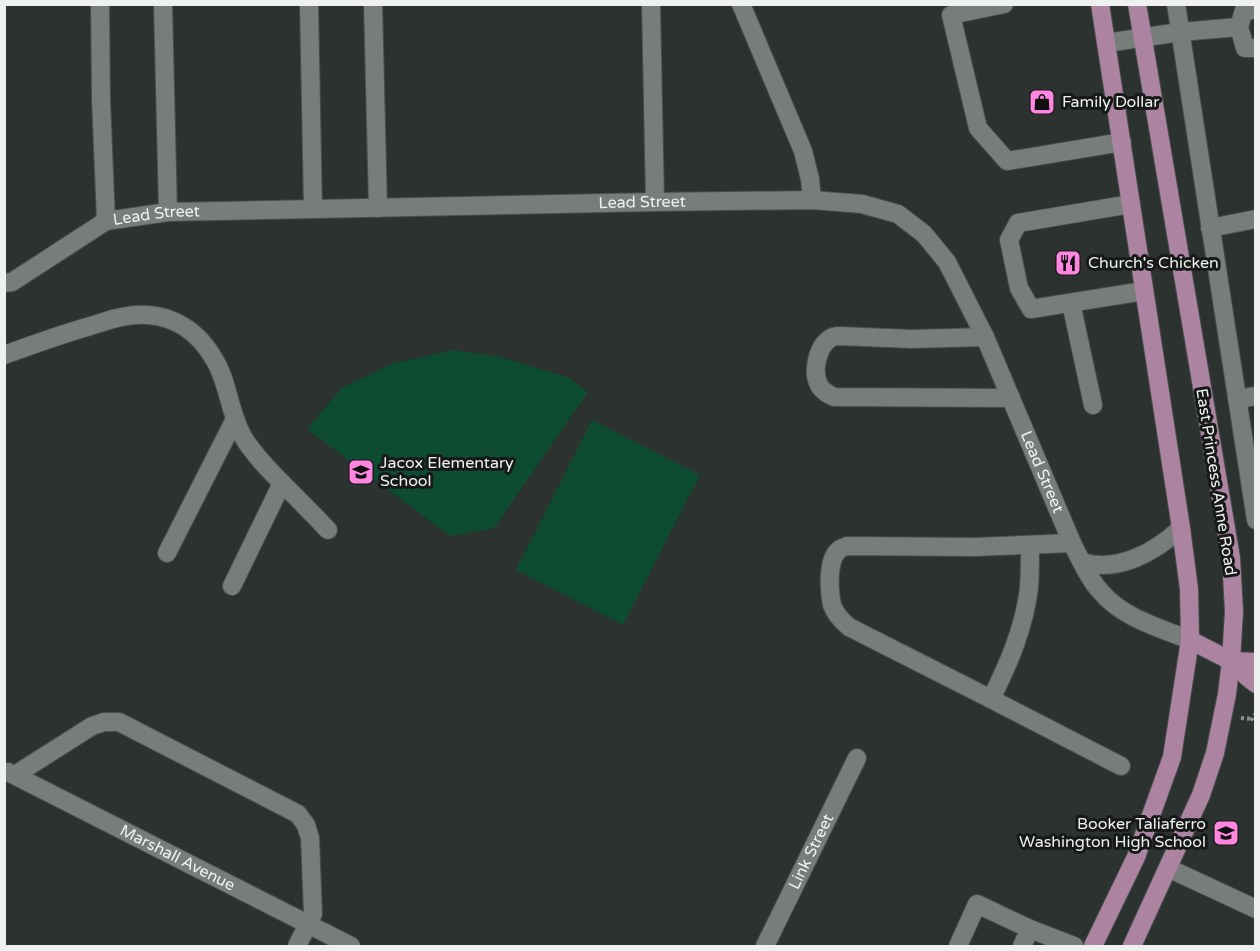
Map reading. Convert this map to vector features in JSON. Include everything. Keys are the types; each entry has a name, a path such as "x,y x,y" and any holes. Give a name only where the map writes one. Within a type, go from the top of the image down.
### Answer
{"main road":[{"path":"1093,946 1136,856 1172,757 1190,640 1189,590 1182,528 1100,4"},
{"name":"East Princess Anne Road","path":"1132,946 1201,795 1215,753 1227,694 1234,611 1231,558 1137,4"},
{"path":"1190,640 1231,661 1256,684"},
{"path":"1231,661 1256,662"}],"street":[{"path":"100,4 106,221"},
{"path":"163,4 168,212"},
{"path":"309,4 313,209"},
{"path":"373,4 378,208"},
{"path":"651,4 655,202"},
{"path":"741,4 803,151 810,179 812,200"},
{"path":"1004,4 951,15 978,128 1007,161 1122,142"},
{"path":"1176,4 1256,520"},
{"path":"1256,10 1244,10 1239,27 1245,48 1256,48"},
{"path":"1106,43 1180,32 1239,27"},
{"name":"Lead Street","path":"4,283 12,282 106,221 168,212 812,200 862,204 898,214 924,234 948,262 985,337 1072,543 1101,592 1120,609 1138,619 1190,640"},
{"path":"1131,204 1018,223 1009,240 1019,288 1031,309 1144,291"},
{"path":"1210,228 1256,219"},
{"path":"1071,303 1093,405"},
{"path":"4,355 49,338 122,317 143,315 164,318 184,326 198,337 215,359 225,385 231,411 242,436 258,459 328,530"},
{"path":"985,337 912,339 840,336 831,338 822,347 817,358 816,374 819,386 834,397 1011,398"},
{"path":"1237,399 1256,396"},
{"path":"167,553 235,419"},
{"path":"232,585 282,483"},
{"path":"1082,562 1094,566 1119,563 1143,555 1165,543 1182,528"},
{"path":"1072,543 975,547 847,546 837,551 832,560 830,580 832,605 838,616 849,627 1121,766"},
{"path":"991,699 1009,664 1021,627 1029,588 1030,546"},
{"path":"10,773 92,726 104,722 119,722 298,814 306,825 310,838 313,914 297,946"},
{"name":"Link Street","path":"765,946 857,758"},
{"name":"Marshall Avenue","path":"10,773 351,946"},
{"path":"1168,868 1256,909"},
{"path":"958,946 977,904 1030,929 1074,946"},
{"path":"1022,946 1030,929"}],"path":[{"path":"1238,718 1254,721 1256,713"}],"green space":[{"path":"453,350 501,357 569,378 588,392 494,528 450,536 307,429 342,388 391,364"},
{"path":"592,420 700,475 623,625 516,570"}],"place":[{"name":"Family Dollar","path":"1042,102"},
{"name":"Church's Chicken","path":"1068,263"},
{"name":"Jacox Elementary School","path":"361,472"},
{"name":"Booker Taliaferro Washington High School","path":"1226,833"}]}
